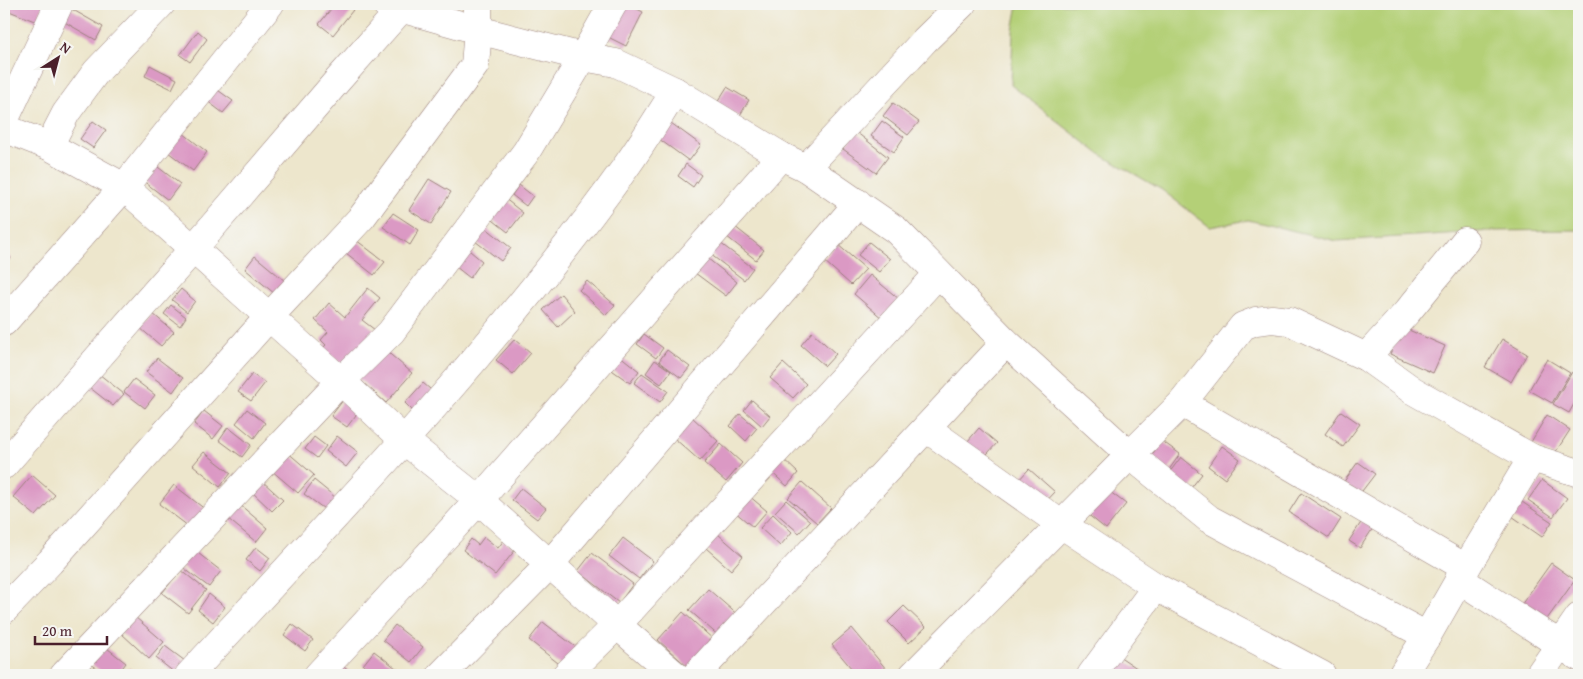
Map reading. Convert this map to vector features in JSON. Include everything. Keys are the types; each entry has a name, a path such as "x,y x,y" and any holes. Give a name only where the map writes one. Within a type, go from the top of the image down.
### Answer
{"street":[{"path":"4,121 58,4"},
{"path":"49,146 66,113 96,72 161,4"},
{"path":"4,322 124,187 270,4"},
{"path":"64,675 341,381 391,332 526,152 613,4"},
{"path":"806,168 925,40 962,4"},
{"path":"4,466 338,80 394,6 478,17 583,57 616,63 675,91 781,156 806,168 896,230 1006,342 1130,455 1209,519 1427,636"},
{"path":"4,610 50,562 268,316 362,217 475,65 478,17"},
{"path":"189,675 405,441 532,292 626,167 675,91"},
{"path":"4,128 49,146 124,187 194,248 405,441 479,500 675,675"},
{"path":"318,675 479,500 781,156"},
{"path":"441,675 550,564 858,203"},
{"path":"1366,357 1408,311 1465,241"},
{"path":"566,675 617,625 938,274"},
{"path":"926,672 1061,524 1182,403 1242,326 1256,321 1272,319 1289,320 1366,357 1412,390 1532,458 1579,473"},
{"path":"696,675 1006,342"},
{"path":"1182,403 1462,573 1569,651"},
{"path":"926,428 1061,524 1156,587 1322,675"},
{"path":"1402,675 1532,458"},
{"path":"1091,675 1156,587"},
{"path":"1539,675 1569,651 1579,617"}],"green space":[{"path":"1018,4 1579,4 1579,230 1492,231 1337,241 1248,220 1210,227 1162,190 1098,153 1011,85 1013,31"}],"building":[{"path":"4,4 44,4 37,22 4,9"},
{"path":"335,4 346,4 353,10 333,35 319,24"},
{"path":"622,4 627,4 643,12 626,46 606,36"},
{"path":"68,7 103,27 96,40 61,20"},
{"path":"198,31 207,39 190,62 180,55"},
{"path":"150,65 177,79 172,89 145,76"},
{"path":"727,87 749,100 739,117 717,103"},
{"path":"215,88 233,101 223,113 206,100"},
{"path":"893,103 919,122 908,135 883,116"},
{"path":"93,121 106,130 93,148 80,139"},
{"path":"882,121 904,137 894,152 871,136"},
{"path":"671,123 701,145 689,161 659,139"},
{"path":"856,132 888,157 876,173 843,149"},
{"path":"183,133 207,152 193,171 168,152"},
{"path":"154,164 180,184 168,200 142,180"},
{"path":"686,164 701,175 693,187 678,176"},
{"path":"429,179 451,192 431,224 409,210"},
{"path":"519,185 533,196 526,206 512,195"},
{"path":"499,194 523,213 508,232 484,213"},
{"path":"393,213 419,230 410,245 383,227"},
{"path":"734,226 764,250 756,260 726,236"},
{"path":"485,227 511,248 501,261 475,241"},
{"path":"356,240 385,262 374,275 346,253"},
{"path":"869,242 890,259 879,272 858,255"},
{"path":"720,243 753,268 744,280 710,254"},
{"path":"837,244 866,269 851,285 823,260"},
{"path":"464,246 482,261 470,278 451,263"},
{"path":"4,253 11,258 4,266"},
{"path":"255,256 285,281 275,294 245,269"},
{"path":"707,258 737,282 726,296 695,273"},
{"path":"870,275 899,299 883,319 854,294"},
{"path":"587,281 615,305 606,315 579,290"},
{"path":"368,288 380,298 362,320 375,330 349,370 322,349 326,345 321,340 328,332 315,320 329,303 345,317"},
{"path":"181,289 195,301 187,312 172,300"},
{"path":"561,294 575,311 558,327 543,310"},
{"path":"171,305 186,317 180,326 164,314"},
{"path":"152,313 174,332 161,346 139,327"},
{"path":"1402,327 1445,346 1433,373 1390,354"},
{"path":"812,332 836,354 825,366 801,345"},
{"path":"644,334 663,348 656,358 637,344"},
{"path":"515,339 531,353 513,374 496,360"},
{"path":"1502,339 1527,354 1511,382 1485,367"},
{"path":"384,349 412,373 386,403 358,378"},
{"path":"667,350 690,367 681,378 659,361"},
{"path":"619,355 639,371 630,383 609,368"},
{"path":"157,358 183,378 173,392 146,372"},
{"path":"1547,359 1570,373 1552,403 1529,390"},
{"path":"655,360 671,371 661,384 646,373"},
{"path":"783,363 806,384 793,398 770,378"},
{"path":"94,370 124,394 113,406 84,383"},
{"path":"1572,372 1579,376 1579,395 1569,413 1553,404"},
{"path":"642,373 668,391 660,402 634,383"},
{"path":"252,374 265,383 251,401 238,392"},
{"path":"134,379 155,395 145,408 124,392"},
{"path":"423,383 437,395 418,416 405,403"},
{"path":"344,399 359,411 347,427 331,416"},
{"path":"752,400 770,416 762,426 744,410"},
{"path":"247,409 265,423 254,438 236,423"},
{"path":"204,411 223,426 213,439 194,424"},
{"path":"1341,411 1360,424 1343,447 1325,434"},
{"path":"740,414 757,428 746,441 730,426"},
{"path":"1547,415 1570,430 1553,456 1531,442"},
{"path":"692,417 718,441 700,461 674,438"},
{"path":"228,427 251,445 242,457 219,440"},
{"path":"979,428 997,443 978,464 961,449"},
{"path":"337,436 358,452 346,467 326,451"},
{"path":"314,437 326,446 317,458 305,449"},
{"path":"1162,441 1180,454 1166,474 1148,460"},
{"path":"721,444 742,463 726,482 704,463"},
{"path":"1222,446 1240,459 1225,479 1208,466"},
{"path":"286,451 314,475 298,493 271,470"},
{"path":"204,452 231,473 220,487 193,465"},
{"path":"781,457 798,473 787,486 769,470"},
{"path":"1181,457 1202,474 1187,493 1166,477"},
{"path":"1358,462 1375,474 1359,495 1343,483"},
{"path":"1029,469 1055,492 1041,507 1015,484"},
{"path":"32,475 55,495 36,516 13,497"},
{"path":"261,480 283,500 272,511 251,491"},
{"path":"314,480 341,502 331,514 304,494"},
{"path":"1542,480 1567,498 1553,517 1528,500"},
{"path":"802,482 831,508 817,523 788,498"},
{"path":"174,485 206,510 192,529 159,504"},
{"path":"521,488 546,508 537,519 512,500"},
{"path":"1105,488 1126,504 1106,529 1086,513"},
{"path":"742,490 767,511 753,527 728,506"},
{"path":"1301,493 1341,519 1329,538 1289,512"},
{"path":"786,500 810,521 799,533 775,512"},
{"path":"1519,500 1552,522 1542,537 1509,514"},
{"path":"239,504 267,528 256,542 227,518"},
{"path":"773,514 792,532 780,546 760,528"},
{"path":"1362,521 1373,528 1360,548 1349,541"},
{"path":"718,534 743,556 731,570 706,548"},
{"path":"484,537 498,548 504,540 516,549 495,575 463,550 471,539 478,545"},
{"path":"623,538 653,561 639,579 609,556"},
{"path":"256,547 270,558 260,571 246,560"},
{"path":"194,550 221,571 209,587 181,566"},
{"path":"592,553 633,584 619,603 578,571"},
{"path":"1551,563 1575,580 1545,622 1521,605"},
{"path":"181,570 206,590 188,613 162,593"},
{"path":"708,589 740,617 721,638 689,610"},
{"path":"209,594 225,607 213,622 198,610"},
{"path":"904,606 926,627 909,643 888,622"},
{"path":"683,612 715,641 690,669 658,640"},
{"path":"135,617 164,642 149,659 121,633"},
{"path":"543,622 578,649 563,667 529,640"},
{"path":"292,624 313,640 305,651 284,635"},
{"path":"395,625 423,647 411,662 383,640"},
{"path":"852,628 887,670 881,675 857,675 832,645"},
{"path":"103,645 126,663 117,675 106,675 90,663"},
{"path":"165,646 185,661 175,673 156,658"},
{"path":"374,651 405,675 376,675 363,665"},
{"path":"1116,654 1147,675 1102,675"},
{"path":"340,664 354,675 331,675"},
{"path":"129,668 138,675 124,675"}]}
